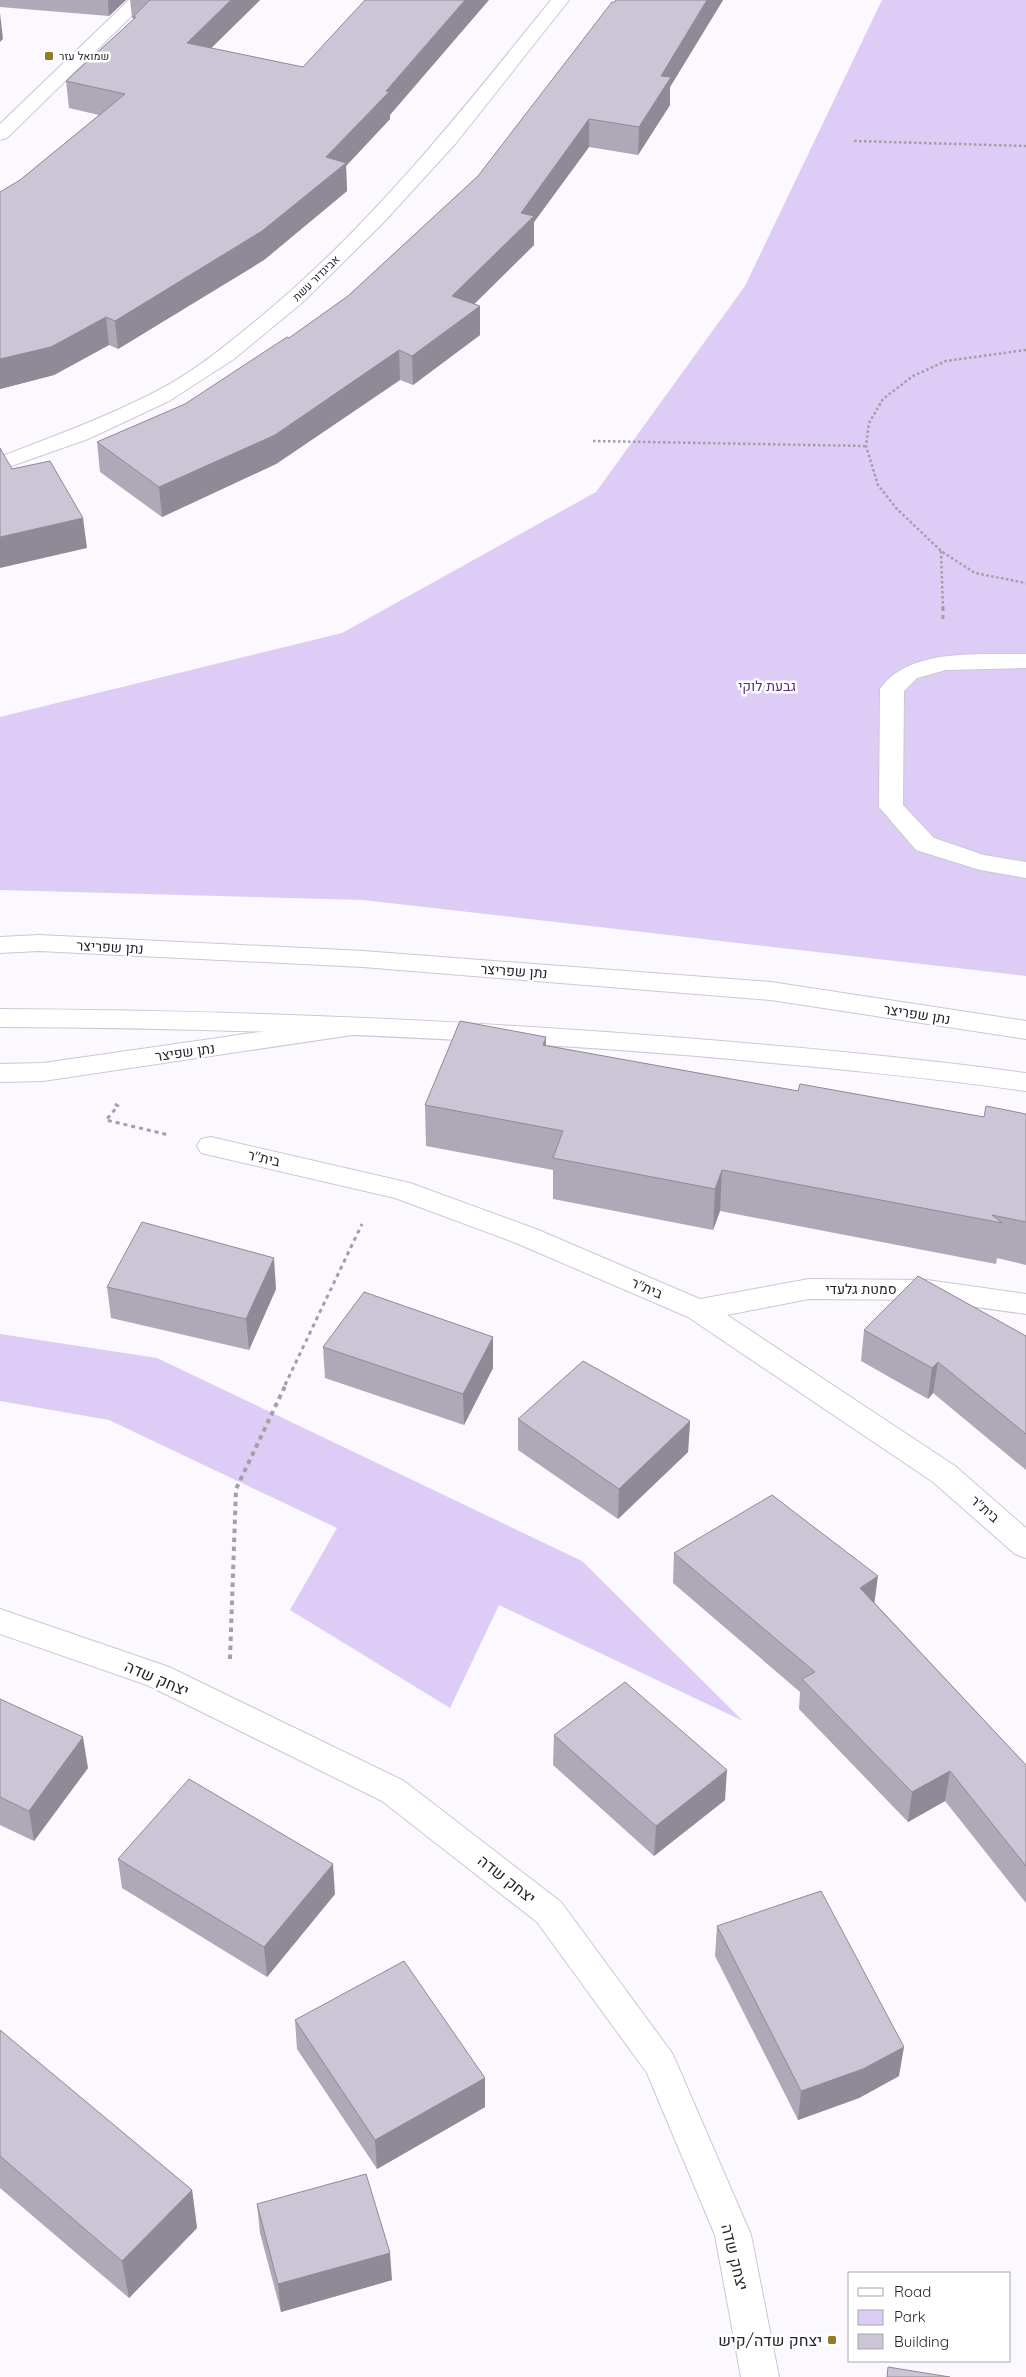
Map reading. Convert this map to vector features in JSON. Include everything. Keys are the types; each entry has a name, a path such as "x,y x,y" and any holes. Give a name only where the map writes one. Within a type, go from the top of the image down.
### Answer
{"street":[{"path":"0,134 138,0"},
{"name":"אביגדור עשת","path":"0,464 80,434 162,397 227,355 297,297 376,219 449,139 560,0"},
{"path":"1026,661 945,663 909,673 892,689 891,808 925,844 980,862 1026,870"},
{"name":"נתן שפריצר","path":"0,945 39,943 363,959 771,991 1026,1030"},
{"path":"0,1018 140,1018 370,1025 530,1034 836,1058 1026,1082"},
{"name":"נתן שפיצר","path":"0,1073 60,1070 370,1025"},
{"name":"בית\"ר","path":"211,1146 400,1190 526,1236 698,1310 944,1474 1026,1546"},
{"name":"סמטת גלעדי","path":"698,1310 809,1289 928,1290 1026,1304"},
{"name":"יצחק שדה","path":"0,1621 158,1676 394,1791 549,1912 660,2064 733,2235 760,2377"}],"path":[{"path":"854,141 1026,146"},
{"path":"1026,350 946,361 913,376 883,398 869,424 866,446 878,485 897,509 941,551 975,572 1026,584"},
{"path":"593,441 866,446"},
{"path":"941,551 945,663"},
{"path":"60,1070 118,1106 106,1120 211,1146"},
{"path":"228,1710 236,1490 381,1186"}],"green space":[{"name":"גבעת לוקי","path":"882,0 1026,0 1026,976 363,900 0,890 0,717 342,633 596,492 745,286"},
{"path":"0,1334 157,1358 582,1561 743,1721 499,1605 450,1708 290,1610 337,1528 109,1420 0,1401"}],"building":[{"path":"150,0 231,0 187,43 303,67 365,0 465,0 386,91 389,92 326,157 346,163 262,231 115,321 106,317 51,347 0,359 0,192 20,180 125,94 66,81 136,17 133,17"},
{"path":"616,0 707,0 661,76 671,77 639,127 589,119 521,213 534,216 452,296 480,306 412,356 399,350 275,435 159,487 97,442 185,404 287,337 289,338 348,296 478,176 612,2"},
{"path":"0,448 12,469 50,461 83,518 0,537"},
{"path":"460,1021 546,1037 543,1045 798,1091 800,1084 984,1117 986,1106 1026,1114 1026,1222 992,1215 1002,1223 722,1170 715,1189 553,1158 563,1131 425,1105"},
{"path":"142,1222 274,1258 246,1319 107,1287"},
{"path":"918,1276 1026,1336 1026,1434 938,1362 932,1368 864,1330"},
{"path":"364,1292 493,1337 463,1394 323,1347"},
{"path":"583,1361 690,1421 619,1489 518,1419"},
{"path":"772,1495 878,1576 860,1588 1026,1765 1026,1866 950,1771 912,1792 802,1679 815,1672 674,1553"},
{"path":"625,1682 727,1770 656,1826 554,1735"},
{"path":"0,1699 83,1737 29,1811 0,1797"},
{"path":"189,1779 333,1864 264,1947 118,1859"},
{"path":"821,1891 904,2047 863,2069 801,2091 717,1926"},
{"path":"404,1961 485,2078 375,2140 295,2020"},
{"path":"0,2030 192,2190 122,2261 0,2156"},
{"path":"366,2174 390,2253 278,2284 257,2204"},
{"path":"888,2367 950,2377 887,2377"}],"place":[{"name":"שמואל עזר","path":"49,56"},
{"name":"יצחק שדה/קיש","path":"832,2340"}]}
